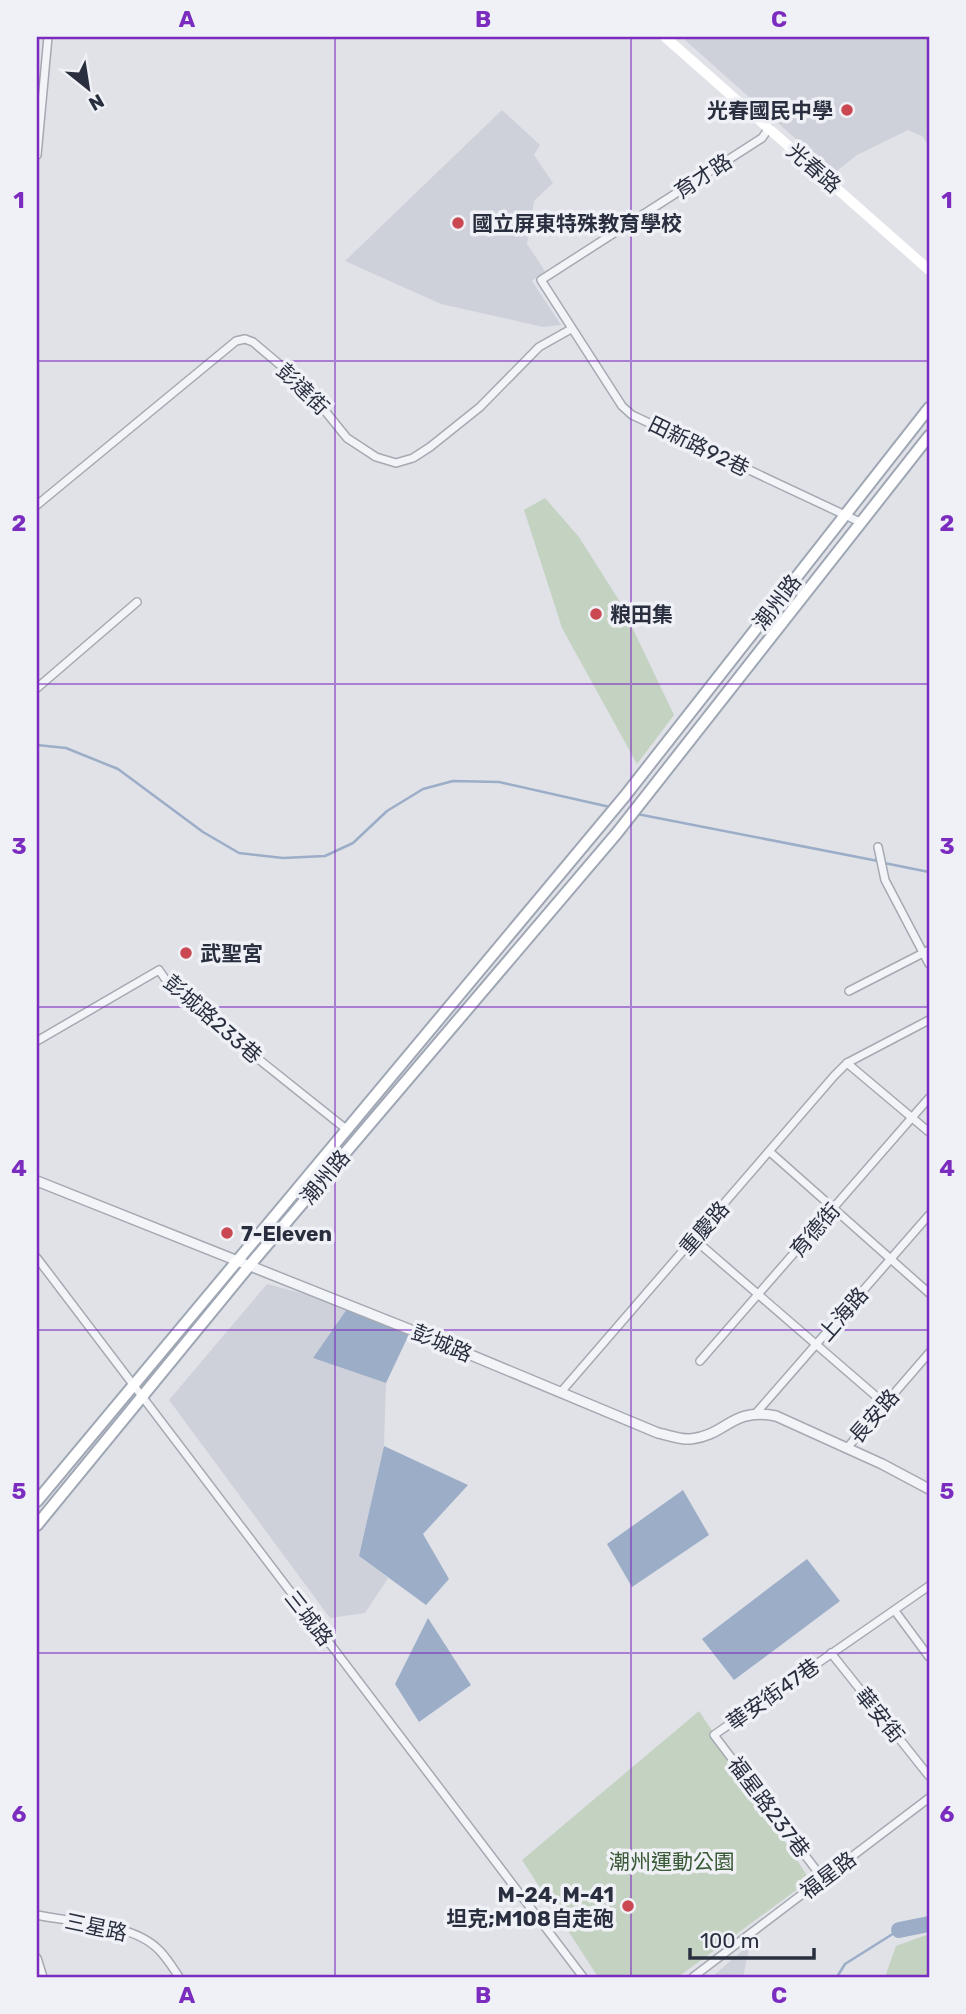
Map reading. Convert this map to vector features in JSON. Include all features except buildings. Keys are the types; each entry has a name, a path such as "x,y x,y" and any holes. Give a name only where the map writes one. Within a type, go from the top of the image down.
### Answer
{"main road":[{"name":"光春路","path":"668,37 929,270"},
{"name":"潮州路","path":"37,1502 625,796 929,408"},
{"name":"潮州路","path":"37,1525 249,1266 617,833 929,436"}],"street":[{"path":"37,155 48,37"},
{"name":"育才路","path":"571,329 541,280 762,138 769,128"},
{"name":"彭達街","path":"37,505 236,341 245,339 253,342 304,386 347,438 376,457 396,463 412,458 430,447 480,407 539,347 571,329"},
{"name":"田新路92巷","path":"571,329 622,406 632,415 863,523"},
{"path":"37,688 137,602"},
{"path":"878,847 884,876 926,952 929,964"},
{"path":"849,991 926,952"},
{"name":"彭城路233巷","path":"37,1041 159,970 168,983 212,1023 346,1129"},
{"path":"929,1020 847,1063 929,1132"},
{"name":"重慶路","path":"561,1392 847,1063"},
{"name":"育德街","path":"700,1361 929,1098"},
{"path":"770,1152 929,1293"},
{"name":"彭城路","path":"37,1181 657,1433 690,1439 713,1433 737,1418 757,1412"},
{"name":"上海路","path":"757,1412 929,1215"},
{"path":"694,1239 885,1404"},
{"name":"三城路","path":"37,1258 583,1977"},
{"name":"長安路","path":"847,1448 929,1353"},
{"path":"757,1412 776,1416 929,1489"},
{"name":"華安街47巷","path":"714,1735 929,1586"},
{"path":"895,1611 929,1657"},
{"name":"華安街","path":"831,1653 929,1776"},
{"name":"福星路237巷","path":"714,1735 823,1879"},
{"name":"福星路","path":"693,1977 929,1798"},
{"name":"三星路","path":"37,1915 93,1924 147,1941 158,1950 179,1977"},
{"path":"37,1958 43,1977"}],"shaded area":[{"name":"光春國民中學","path":"690,37 929,37 929,146 922,136 908,130 857,155 834,173 685,40"},
{"name":"國立屏東特殊教育學校","path":"502,110 540,145 534,155 553,183 534,201 527,244 545,271 532,281 561,325 543,327 441,304 345,261"},
{"path":"267,1284 349,1306 313,1358 386,1383 384,1446 359,1556 388,1578 365,1613 330,1618 169,1400"},
{"path":"750,1944 743,1977 712,1977"}],"green space":[{"path":"545,498 579,537 620,602 674,715 637,764 562,628 524,510"},
{"name":"潮州運動公園","path":"699,1711 810,1880 678,1977 598,1977 522,1860"},
{"path":"929,1934 929,1977 885,1977 896,1946"}],"water":[{"path":"349,1306 411,1330 386,1383 313,1358"},
{"path":"384,1446 468,1485 423,1534 449,1579 426,1605 359,1556"},
{"path":"683,1490 709,1535 632,1587 607,1544"},
{"path":"807,1559 840,1601 734,1680 702,1639"},
{"path":"428,1618 471,1685 419,1722 395,1684"}],"waterway":[{"path":"37,745 66,748 118,769 203,832 239,853 283,858 325,856 353,843 387,811 423,789 453,781 499,782 610,807"},
{"path":"637,814 878,861"},
{"path":"884,863 929,872"},
{"path":"899,1930 929,1924"},
{"path":"837,1977 845,1964 899,1930"}],"place":[{"name":"光春國民中學","path":"847,110"},
{"name":"國立屏東特殊教育學校","path":"458,223"},
{"name":"粮田集","path":"596,614"},
{"name":"武聖宮","path":"186,953"},
{"name":"7-Eleven","path":"227,1233"},
{"name":"M-24, M-41 坦克;M108自走砲","path":"628,1906"}]}
